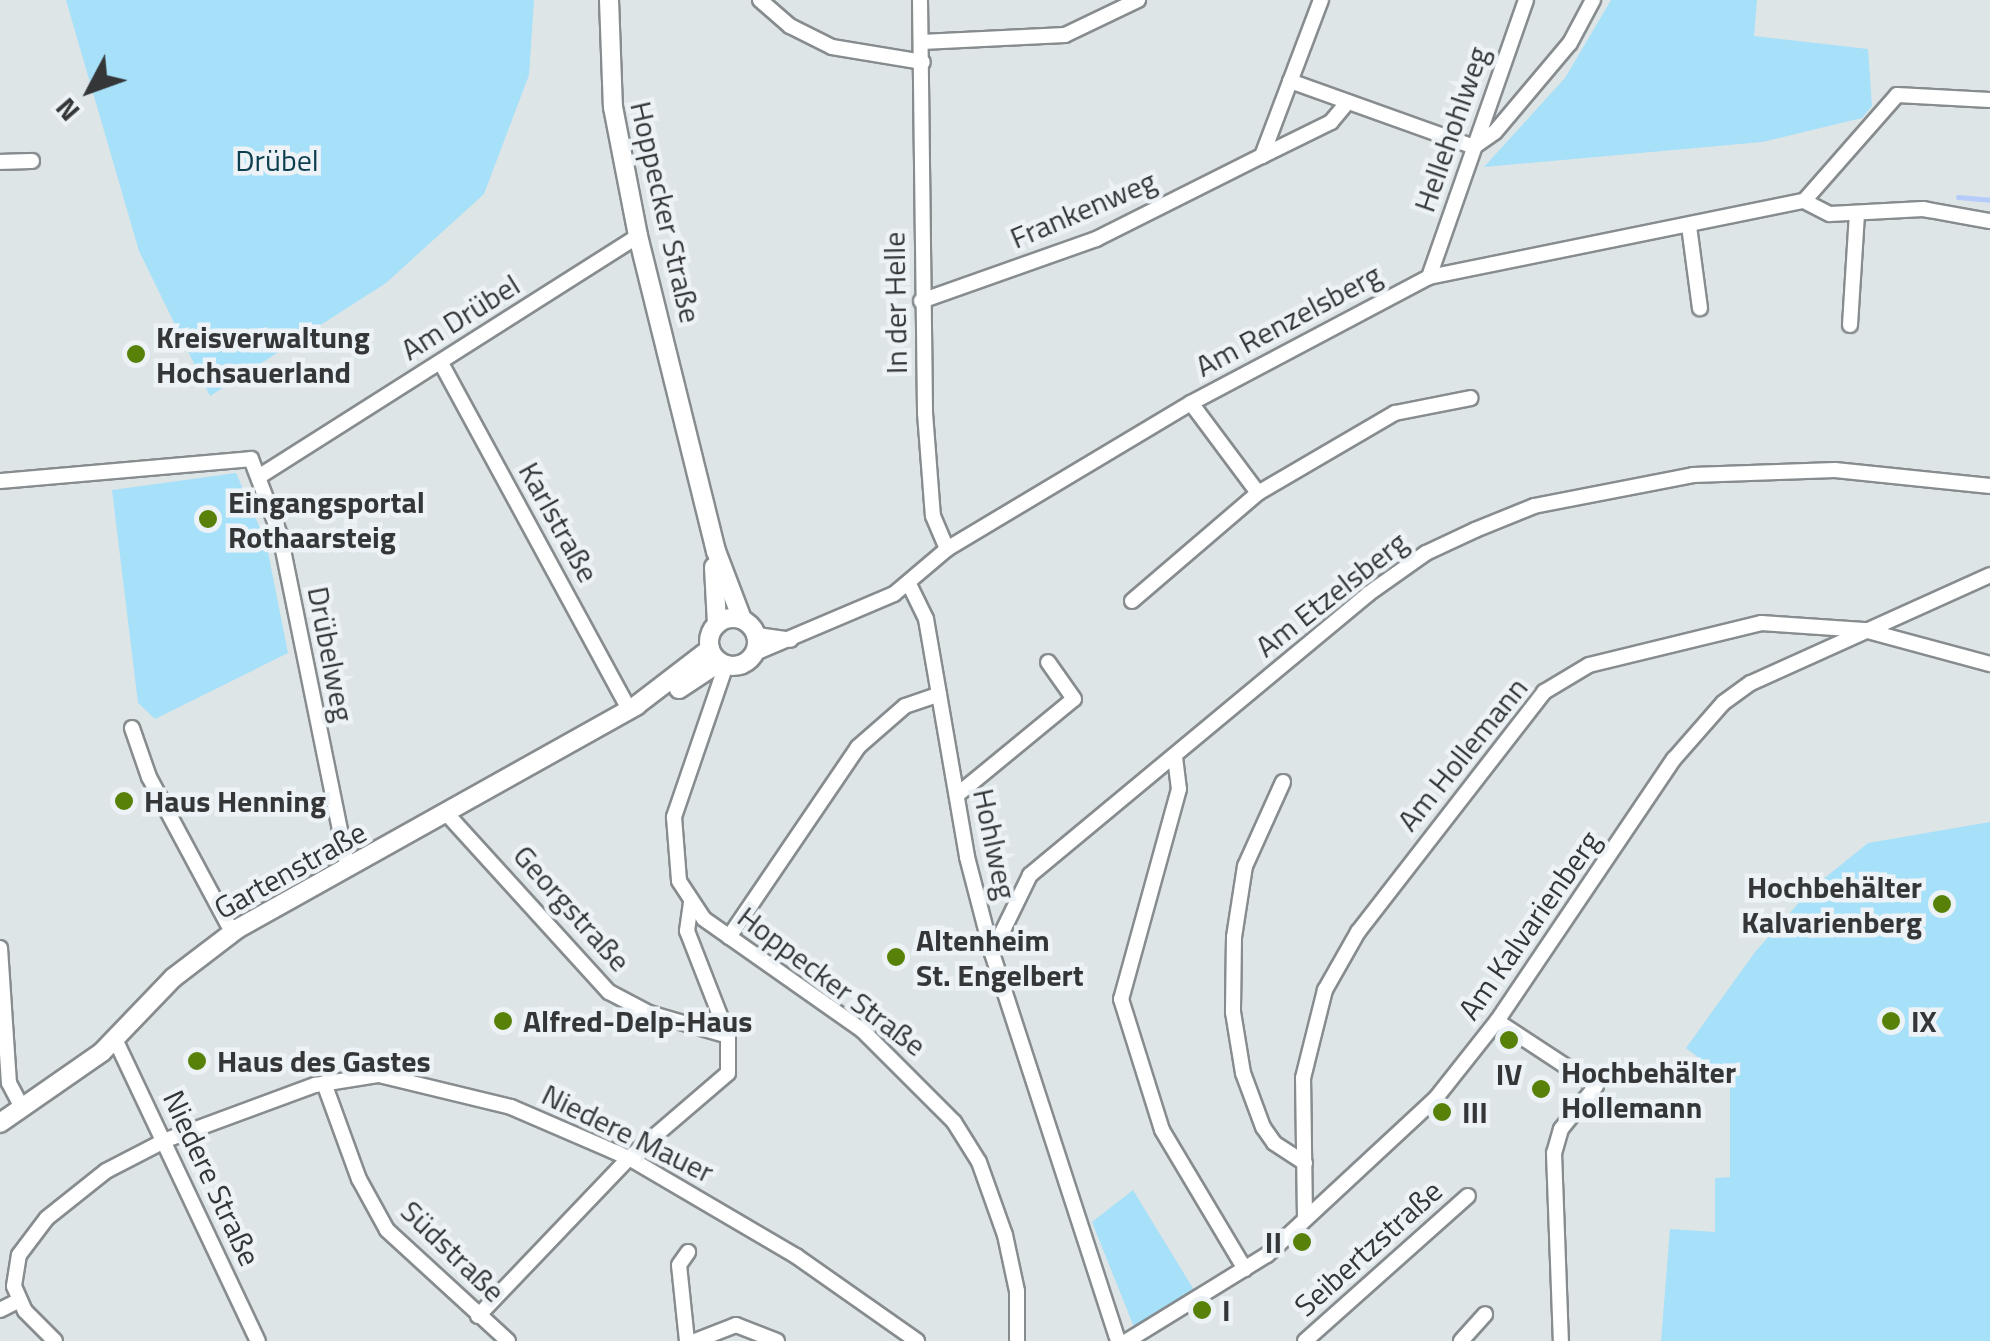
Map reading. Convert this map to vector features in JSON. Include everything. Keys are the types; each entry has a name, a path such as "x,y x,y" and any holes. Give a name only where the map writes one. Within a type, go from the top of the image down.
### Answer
{"street":[{"name":"Hoppecker Straße","path":"609,0 612,107 638,236 716,551 742,619"},
{"path":"760,0 790,26 832,47 923,62"},
{"name":"In der Helle","path":"920,0 921,301 934,516 947,550"},
{"path":"922,42 1066,34 1138,0"},
{"path":"1262,156 1321,0"},
{"name":"Hellehohlweg","path":"1429,277 1526,0"},
{"path":"1290,81 1474,147 1503,124 1570,43 1594,0"},
{"path":"1804,201 1897,94 1990,100"},
{"name":"Frankenweg","path":"921,301 1096,239 1331,122 1348,102"},
{"path":"0,162 32,161"},
{"name":"Am Renzelsberg","path":"947,550 1191,403 1429,277 1804,201 1830,214 1922,210 1990,221"},
{"path":"1850,326 1857,215"},
{"path":"1689,226 1700,308"},
{"name":"Am Drübel","path":"260,476 638,236"},
{"name":"Karlstraße","path":"441,363 632,706"},
{"path":"1132,601 1258,493 1387,417 1471,398"},
{"path":"1191,403 1258,493"},
{"name":"Drübelweg","path":"0,480 246,456 260,476 284,555 348,868"},
{"name":"Am Etzelsberg","path":"992,954 1022,884 1320,633 1426,553 1534,506 1607,488 1751,470 1835,470 1990,486"},
{"path":"756,644 792,640 909,584 947,550"},
{"name":"Hoppecker Straße","path":"716,551 719,659"},
{"name":"Am Kalvarienberg","path":"1127,1341 1245,1269 1429,1106 1497,1021 1711,714 1750,683 1990,575"},
{"name":"Hohlweg","path":"909,584 926,619 957,796 992,954 1118,1341"},
{"path":"716,624 742,619 756,644"},
{"name":"Am Hollemann","path":"1305,1219 1303,1078 1325,990 1358,932 1544,692 1589,665 1740,626 1864,630 1990,664"},
{"path":"478,1316 629,1158 722,1080 733,1061 728,1036 689,942 690,903 676,871 672,828 710,710 719,659 746,663 756,644"},
{"name":"Gartenstraße","path":"0,1123 115,1039 173,978 232,932 719,659"},
{"name":"Gartenstraße","path":"632,706 688,684 719,659"},
{"path":"957,796 1074,699 1048,662"},
{"path":"688,684 704,689 710,710"},
{"path":"729,937 858,746 904,706 939,694"},
{"path":"132,728 149,777 232,932"},
{"path":"1175,757 1179,789 1121,999 1162,1130 1245,1269"},
{"path":"1283,782 1245,866 1234,937 1233,1012 1244,1073 1263,1127 1274,1143 1306,1162"},
{"name":"Georgstraße","path":"446,813 609,992 649,1013 728,1036"},
{"name":"Hoppecker Straße","path":"690,903 729,937 862,1030 954,1122 979,1162 1009,1251 1017,1339"},
{"path":"0,948 9,1083 22,1107"},
{"path":"1497,1021 1596,1086 1562,1129 1554,1153 1561,1341"},
{"name":"Niedere Straße","path":"115,1039 258,1341"},
{"name":"Niedere Mauer","path":"18,1301 15,1269 34,1230 106,1172 166,1140 324,1082 379,1075 511,1107 629,1158 796,1256 918,1341"},
{"name":"Südstraße","path":"324,1082 379,1219 508,1341"},
{"name":"Seibertzstraße","path":"1305,1341 1468,1196"},
{"path":"686,1341 679,1265 688,1252"},
{"path":"0,1310 18,1301 55,1341"},
{"path":"1462,1341 1485,1314"},
{"path":"695,1341 736,1325 777,1341"}],"green space":[{"name":"Drübel","path":"66,0 534,0 529,75 484,194 386,283 210,396 139,251"},
{"path":"1611,0 1757,0 1754,36 1868,49 1872,106 1862,118 1762,142 1484,167 1565,78"},
{"path":"236,473 266,542 288,653 155,719 138,703 112,490"},
{"path":"1990,822 1990,1341 1661,1341 1670,1229 1715,1232 1715,1178 1730,1177 1730,1082 1686,1048 1755,952 1811,889 1868,843"},
{"path":"1133,1190 1194,1290 1134,1327 1092,1222"}],"waterway":[{"path":"1958,197 1990,200"}],"place":[{"name":"Kreisverwaltung Hochsauerland","path":"136,354"},
{"name":"Eingangsportal Rothaarsteig","path":"208,519"},
{"name":"Haus Henning","path":"124,801"},
{"name":"Hochbehälter Kalvarienberg","path":"1942,904"},
{"name":"Altenheim St. Engelbert","path":"896,957"},
{"name":"Alfred-Delp-Haus","path":"503,1021"},
{"name":"IX","path":"1891,1021"},
{"name":"IV","path":"1509,1040"},
{"name":"Haus des Gastes","path":"197,1061"},
{"name":"Hochbehälter Hollemann","path":"1541,1089"},
{"name":"III","path":"1442,1112"},
{"name":"II","path":"1302,1242"},
{"name":"I","path":"1202,1310"}]}
